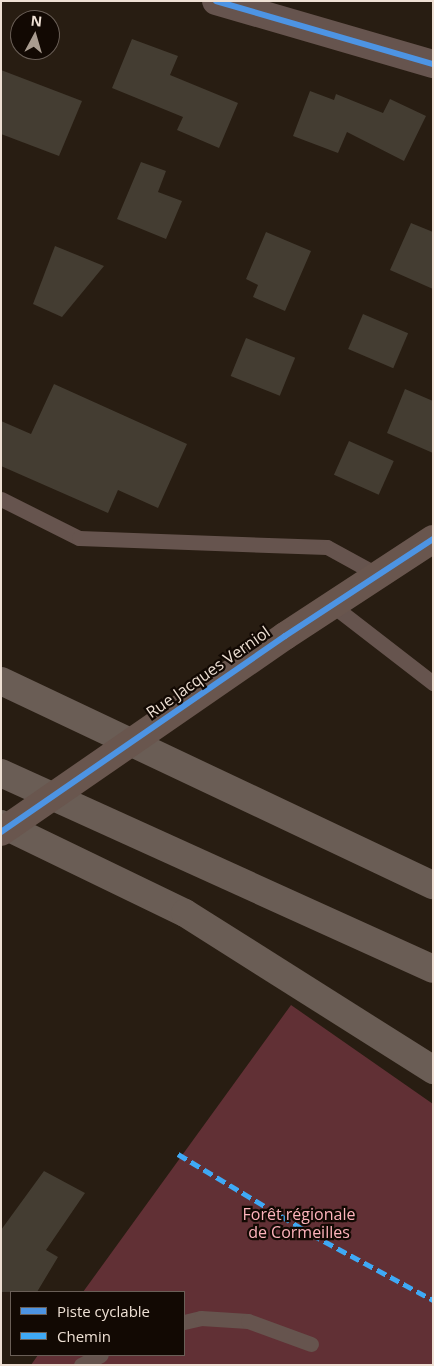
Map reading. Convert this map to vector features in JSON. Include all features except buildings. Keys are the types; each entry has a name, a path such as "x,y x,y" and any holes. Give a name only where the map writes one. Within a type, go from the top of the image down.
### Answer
{"highway":[{"path":"1,681 433,885"},
{"path":"1,772 433,969"},
{"path":"1,824 185,913 433,1070"}],"street":[{"path":"216,1 433,64"},
{"name":"Rue Jacques Verniol","path":"1,832 285,636 380,576 433,539"}],"lane":[{"path":"1,499 79,538 327,547 380,576"},
{"path":"332,605 433,683"},
{"path":"185,1322 201,1318 248,1320 311,1344"},
{"path":"82,1365 98,1356"}],"green space":[{"name":"Forêt régionale de Cormeilles","path":"291,1005 433,1104 433,1365 31,1365 37,1356 185,1356 185,1291 84,1291"}],"marked path":[{"path":"178,1154 311,1234 433,1300"}],"cycle path":[{"path":"216,1 433,64"},
{"path":"1,832 285,636 433,539"}]}
